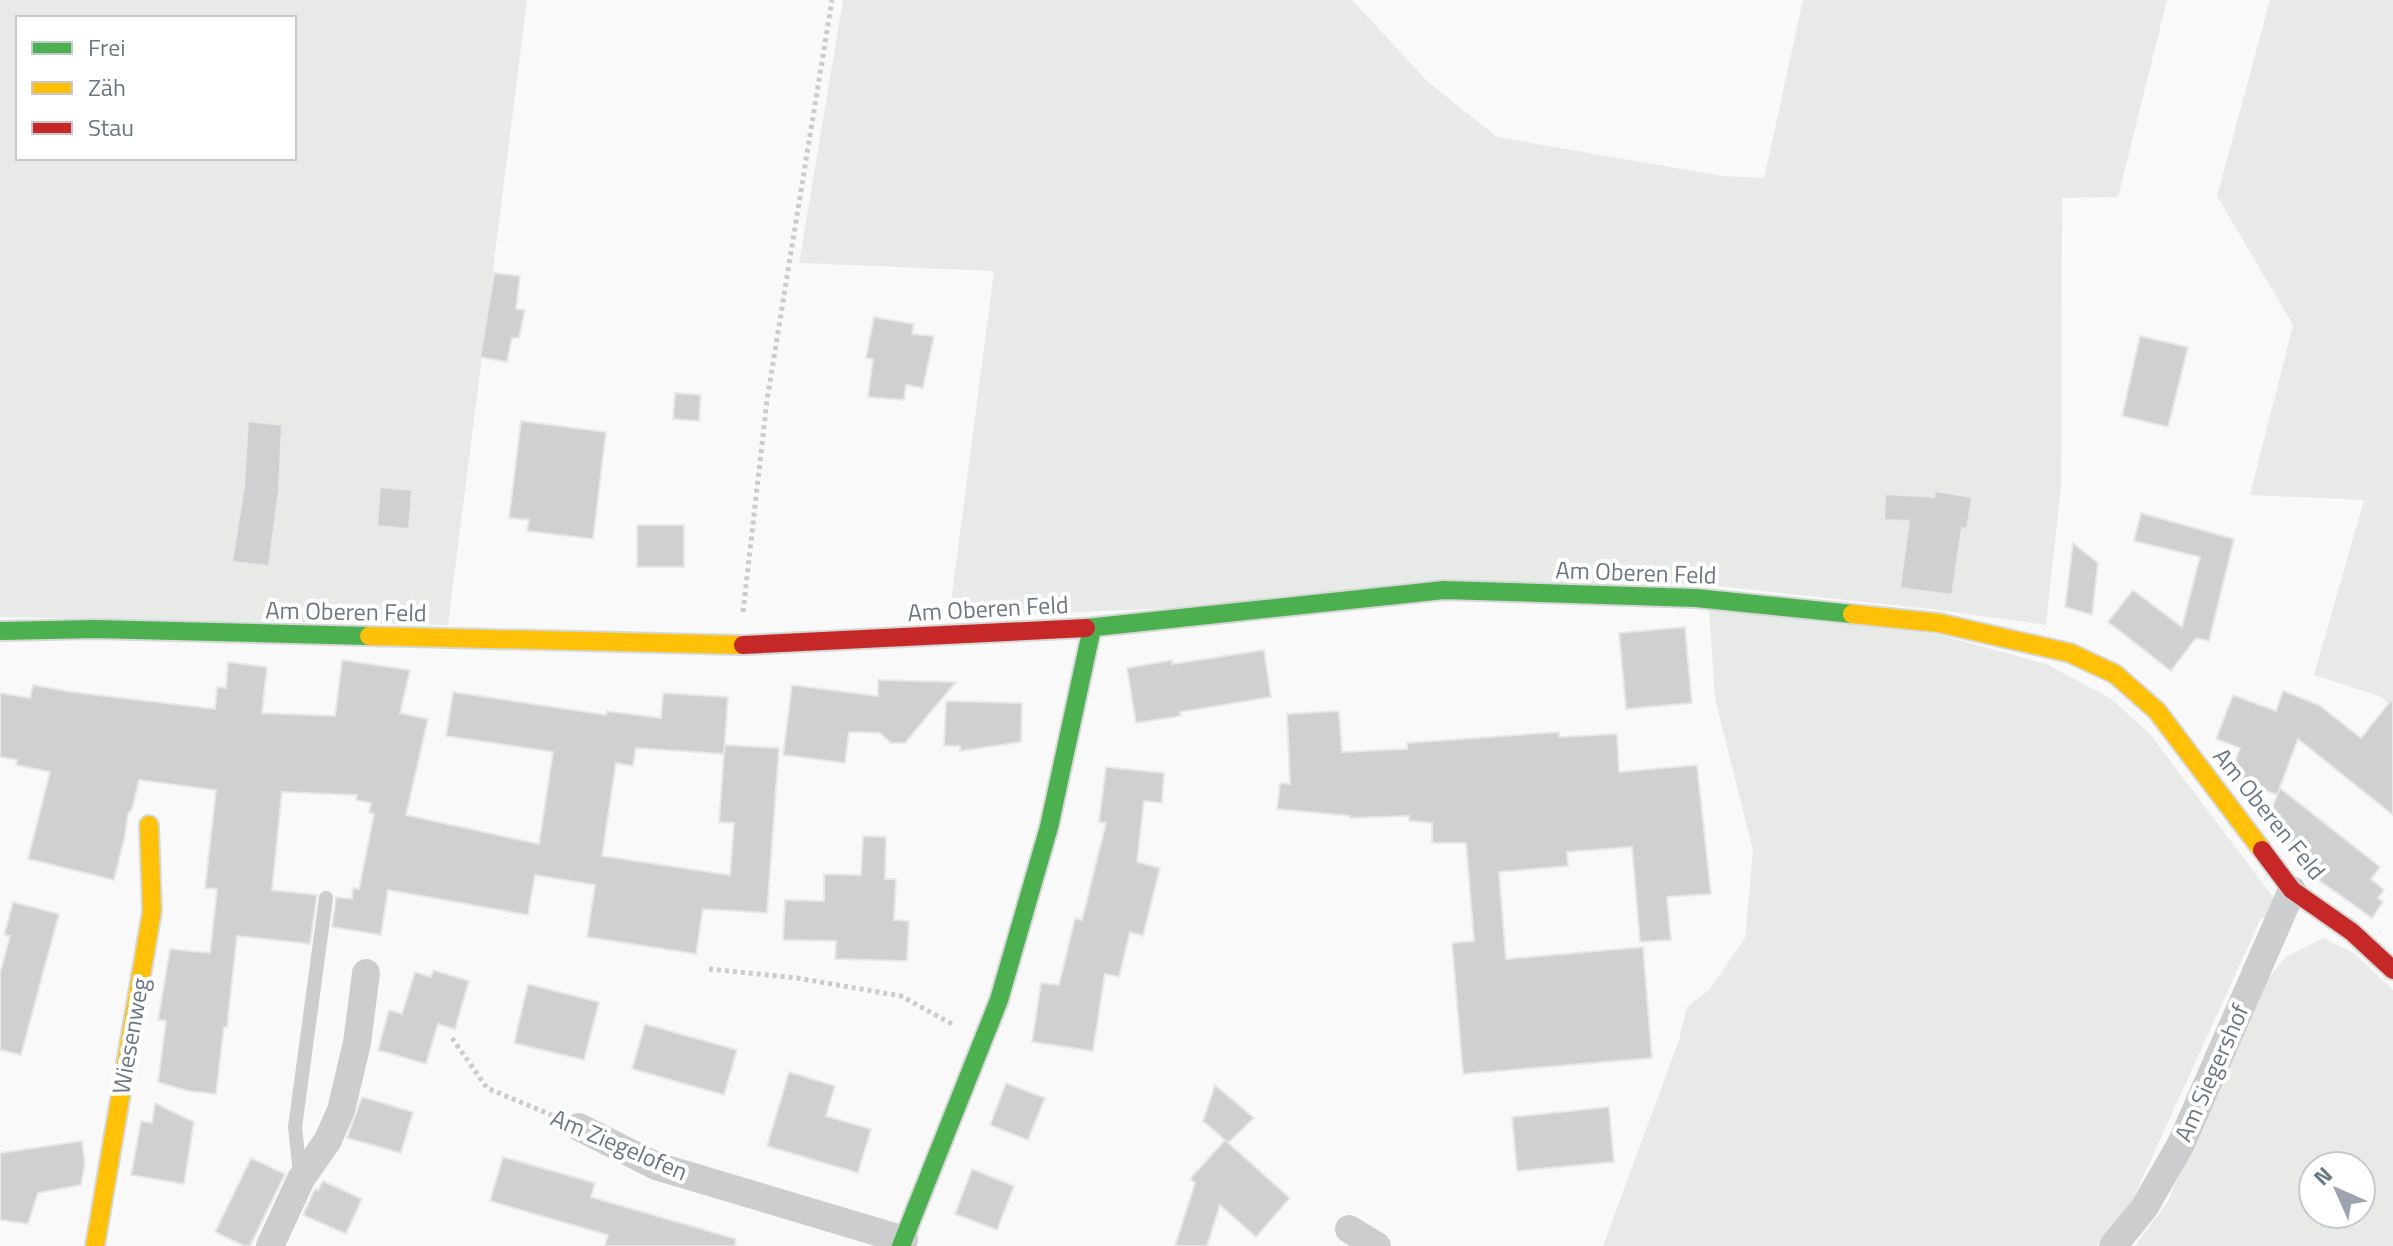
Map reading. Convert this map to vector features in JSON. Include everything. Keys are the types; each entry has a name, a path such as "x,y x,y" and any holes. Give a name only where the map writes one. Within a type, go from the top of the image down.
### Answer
{"street":[{"name":"Am Oberen Feld","path":"0,631 95,629 739,645 1092,628 1444,590 1696,598 1939,623 2070,653 2115,674 2157,711 2292,890 2352,932 2393,970"},
{"name":"Am Ziegelofen","path":"579,1127 656,1166 902,1243 999,1000 1049,827 1092,628"},
{"name":"Wiesenweg","path":"95,1246 152,911 149,825"},
{"name":"Am Siegershof","path":"2113,1246 2144,1208 2181,1144 2292,890"},
{"path":"270,1246 301,1179 328,1140 341,1110 357,1043 366,973"},
{"path":"1349,1229 1377,1246"}],"lane":[{"path":"301,1179 295,1127 326,898"}],"path":[{"path":"739,645 767,400 832,0"},
{"path":"709,969 797,978 901,996 961,1029 981,1047"},
{"name":"Am Ziegelofen","path":"452,1038 487,1088 579,1127"}],"shaded area":[{"path":"0,0 527,0 448,625 0,617"},
{"path":"843,0 1352,0 1428,82 1497,137 1722,176 1764,178 1803,0 2167,0 2118,197 2062,198 2061,487 2046,625 1939,610 1696,584 949,618 994,271 799,263"},
{"path":"2270,0 2393,0 2393,706 2379,696 2314,675 2364,500 2250,495 2293,325 2217,196"},
{"path":"1709,609 1940,635 2046,664 2110,698 2150,734 2276,901 2275,914 2261,918 2133,1199 2097,1246 1603,1246 1679,1040 1687,1007 1709,990 1745,938 1753,851 1715,699"},
{"path":"2323,938 2354,953 2393,990 2393,1246 2135,1246 2168,1201 2260,988 2286,957"}],"building":[{"path":"494,273 520,276 516,309 525,310 519,338 512,338 507,362 480,357"},
{"path":"874,317 914,324 912,334 934,336 923,388 906,385 904,400 868,397 873,359 866,358"},
{"path":"2140,336 2188,347 2168,427 2122,416"},
{"path":"675,393 701,395 699,421 673,419"},
{"path":"248,421 282,425 279,490 269,566 232,562 244,487"},
{"path":"521,421 606,432 593,539 527,531 529,520 509,518"},
{"path":"380,487 412,490 409,529 377,526"},
{"path":"1935,491 1972,497 1967,529 1962,528 1952,595 1900,588 1909,521 1884,520 1885,494 1934,497"},
{"path":"2141,513 2234,539 2209,641 2196,638 2171,671 2108,622 2133,590 2182,627 2200,557 2134,541"},
{"path":"637,525 684,525 684,567 637,567"},
{"path":"2073,543 2098,563 2092,615 2065,607"},
{"path":"1685,627 1692,703 1626,709 1619,633"},
{"path":"1264,650 1271,697 1180,712 1181,716 1136,723 1127,668"},
{"path":"342,660 410,670 400,713 428,719 406,815 539,844 553,752 446,736 453,692 606,715 607,711 661,718 663,693 728,697 724,754 725,745 779,748 767,913 703,909 696,954 587,937 595,885 535,875 528,915 388,890 381,935 332,927 336,897 352,899 353,888 359,889 374,814 369,813 371,803 356,800 357,795 282,792 272,890 317,895 310,944 237,936 216,1094 188,1091 158,1082 166,1021 158,1020 170,949 210,953 217,889 205,888 216,790 139,780 128,814 114,880 28,859 50,772 16,765 17,760 0,757 0,693 30,698 33,685 215,709 217,687 226,688 228,662 267,667 262,713 335,716","holes":["636,748 724,754 719,822 734,823 730,875 602,856 616,763 633,766"]},
{"path":"878,680 956,682 905,743 891,743 880,733 849,732 845,763 783,755 792,685 878,696"},
{"path":"2283,691 2319,705 2361,738 2393,698 2393,815 2298,739 2277,795 2240,781 2232,771 2240,748 2216,739 2233,695 2276,711"},
{"path":"946,701 1022,703 1021,742 960,751 960,746 944,746"},
{"path":"1339,711 1342,752 1407,749 1407,743 1559,732 1559,737 1617,734 1619,772 1697,765 1711,894 1667,897 1671,940 1640,942 1632,847 1567,852 1568,866 1499,872 1506,959 1643,947 1652,1058 1463,1074 1452,943 1474,941 1466,843 1432,843 1432,823 1409,821 1409,816 1350,818 1277,809 1280,783 1290,784 1287,714"},
{"path":"1106,767 1164,773 1162,803 1144,801 1137,862 1160,868 1143,936 1130,932 1119,977 1105,974 1093,1051 1032,1042 1041,983 1059,985 1075,918 1082,920 1106,823 1099,822"},
{"path":"2280,788 2380,867 2371,879 2384,890 2378,898 2383,902 2372,918 2309,873 2268,818"},
{"path":"863,836 886,837 885,879 896,879 894,920 909,921 907,961 835,959 836,941 783,940 785,900 824,901 824,874 861,875"},
{"path":"13,902 59,914 21,1055 0,1050 0,973 10,936 4,935"},
{"path":"433,970 469,981 455,1029 438,1024 426,1064 378,1050 389,1010 402,1014 415,972 431,977"},
{"path":"528,984 599,1002 584,1060 514,1043"},
{"path":"645,1024 737,1050 724,1095 632,1069"},
{"path":"789,1072 835,1086 826,1116 871,1129 858,1173 767,1146"},
{"path":"1006,1083 1045,1098 1028,1140 990,1125"},
{"path":"1215,1085 1254,1118 1228,1143 1290,1198 1256,1237 1220,1205 1207,1246 1175,1246 1195,1183 1190,1179 1225,1140 1203,1121"},
{"path":"362,1097 413,1112 401,1153 347,1138"},
{"path":"155,1103 194,1122 184,1184 131,1175 141,1121 152,1123"},
{"path":"1609,1107 1614,1162 1517,1171 1512,1117"},
{"path":"82,1141 85,1164 81,1185 38,1193 28,1224 0,1220 0,1153"},
{"path":"503,1157 595,1183 591,1197 736,1239 735,1246 605,1246 608,1235 490,1201"},
{"path":"251,1158 285,1174 250,1246 244,1246 215,1232"},
{"path":"972,1169 1014,1186 997,1230 955,1214"},
{"path":"323,1181 362,1199 346,1234 303,1215 315,1189 318,1190"}],"traffic: fast":[{"path":"1086,628 1444,590 1696,598 1852,614"},
{"path":"901,1246 999,1000 1049,827 1092,628"},
{"path":"0,631 95,629 369,636"}],"traffic: slow":[{"path":"1852,614 1939,623 2070,653 2115,674 2157,711 2262,850"},
{"path":"369,636 743,645"},
{"path":"95,1246 152,911 149,825"}],"traffic: jam":[{"path":"743,645 1086,628"},
{"path":"2262,850 2292,890 2352,932 2393,970"}]}
